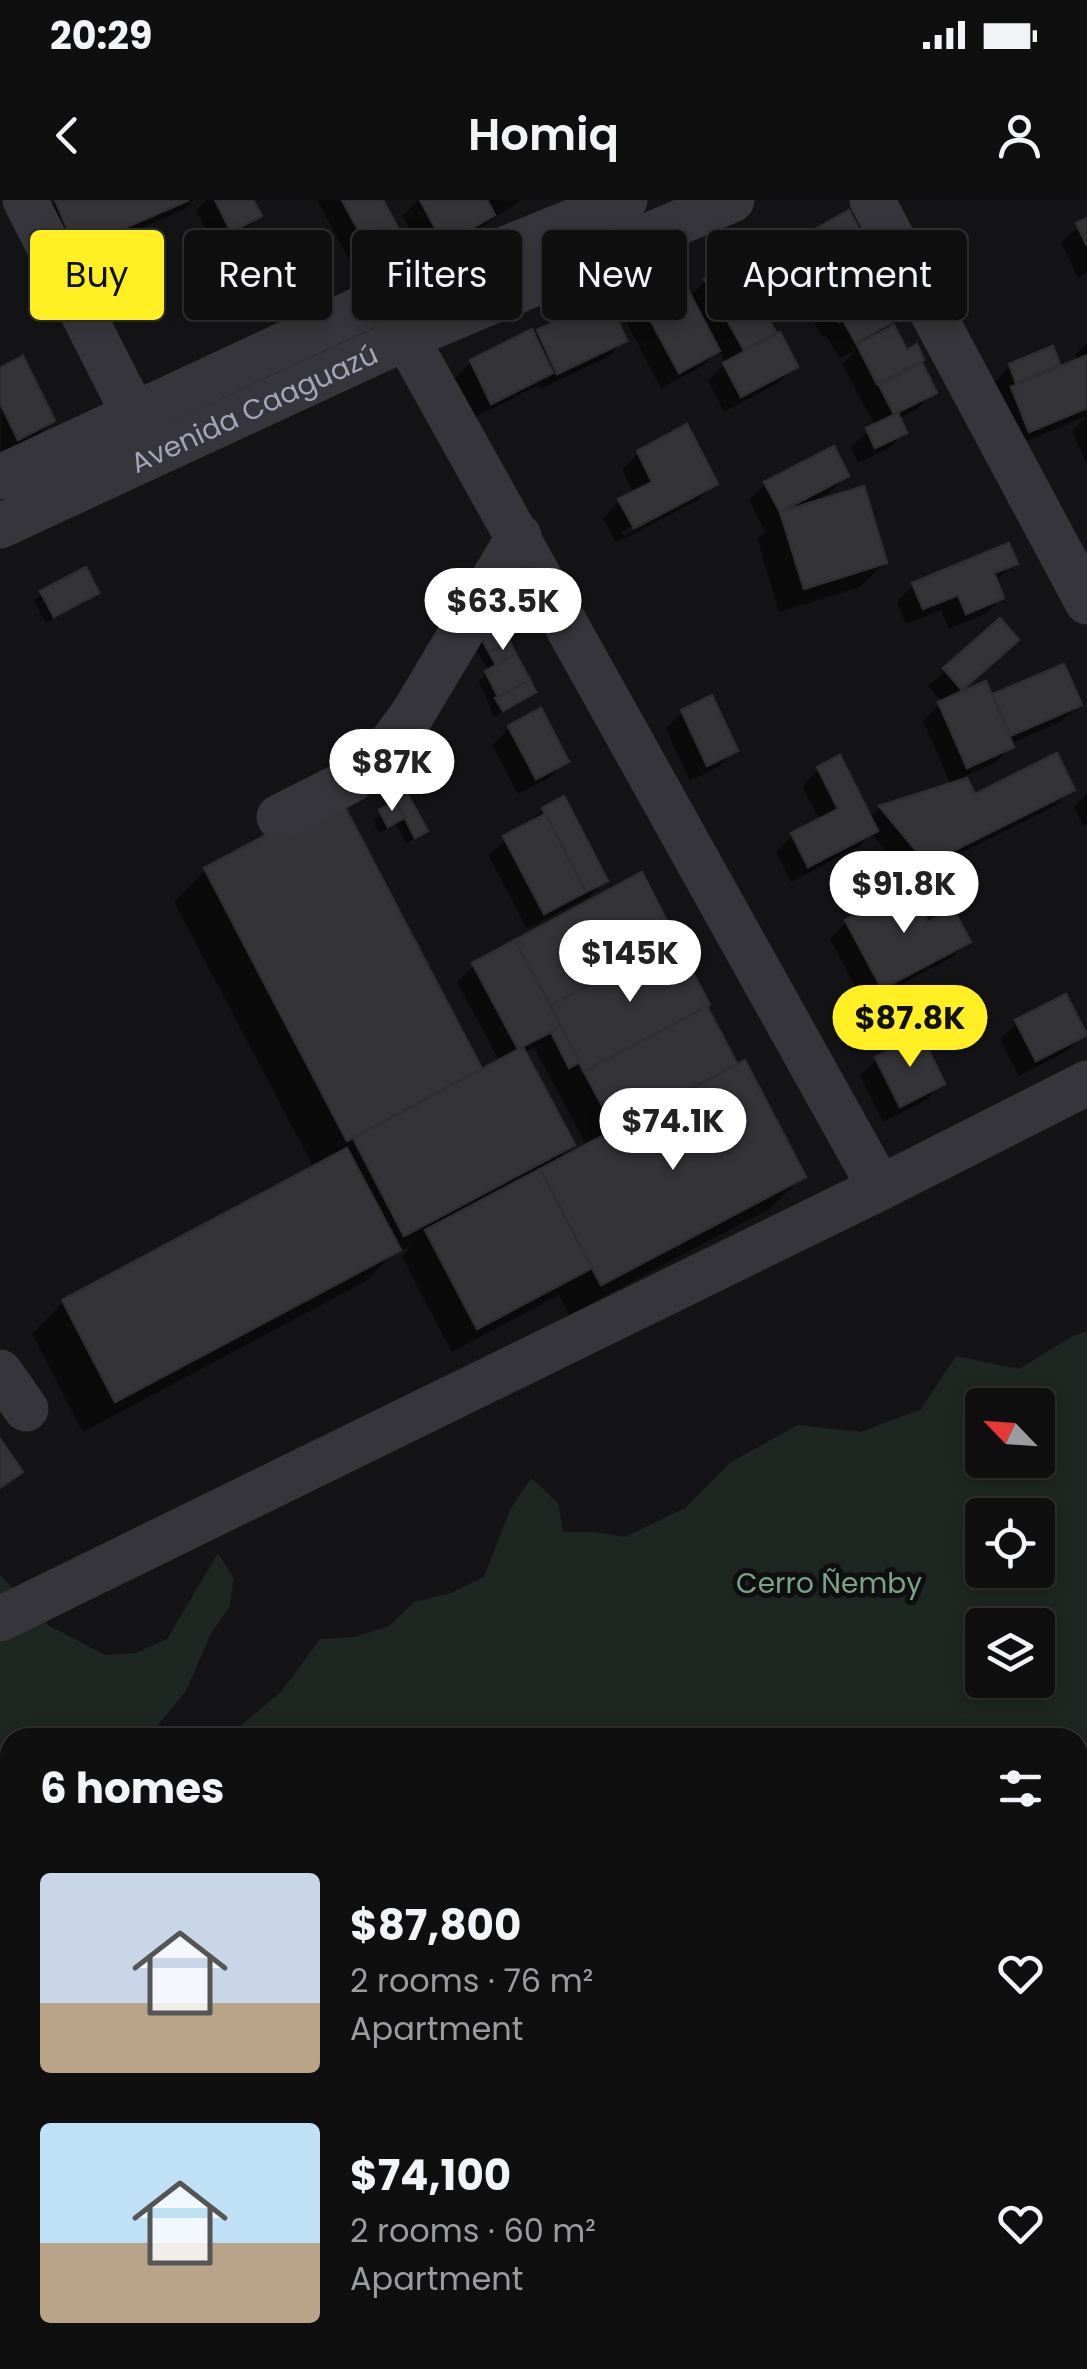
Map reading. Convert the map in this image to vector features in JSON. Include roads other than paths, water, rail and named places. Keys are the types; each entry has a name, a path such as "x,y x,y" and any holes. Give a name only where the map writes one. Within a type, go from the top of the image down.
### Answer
{"street":[{"path":"26,200 132,415 156,454"},
{"name":"Avenida Caaguazú","path":"522,242 625,200"},
{"name":"Avenida Caaguazú","path":"0,526 408,338 732,200"},
{"path":"872,200 1073,543 1087,602"},
{"name":"Avenida Caaguazú","path":"0,476 352,313"},
{"path":"397,320 880,1188"},
{"path":"279,817 352,780 386,750 412,715 518,536"},
{"path":"0,1619 1087,1083"},
{"path":"0,1372 26,1409"}],"park label":[{"name":"Cerro Ñemby","path":"829,1583"}]}
